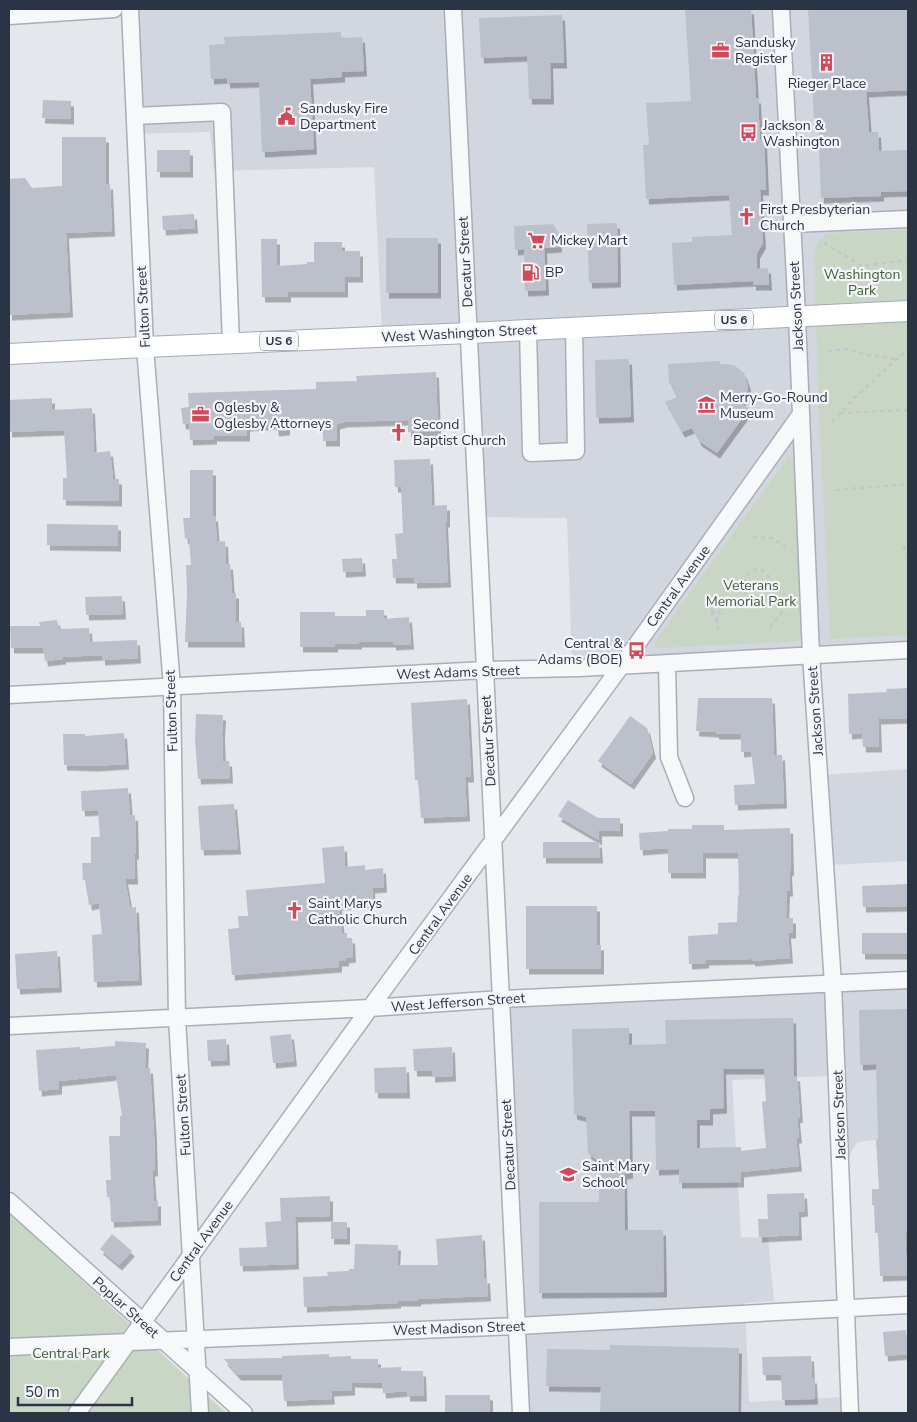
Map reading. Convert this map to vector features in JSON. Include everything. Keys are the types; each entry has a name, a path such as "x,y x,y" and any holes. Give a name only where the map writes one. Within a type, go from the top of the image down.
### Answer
{"main road":[{"name":"West Washington Street","path":"9,354 908,311"}],"street":[{"path":"9,16 114,9"},
{"name":"Fulton Street","path":"130,9 145,346 172,686 176,1018 200,1413"},
{"name":"Decatur Street","path":"453,9 521,1413"},
{"name":"Jackson Street","path":"781,9 802,414 811,655 833,984 850,1413"},
{"path":"135,116 222,112 232,343"},
{"path":"792,224 908,219"},
{"path":"528,330 531,453 576,451 574,328"},
{"name":"Central Avenue","path":"77,1413 370,1008 622,665 802,414"},
{"name":"West Adams Street","path":"9,695 485,670 579,668 908,650"},
{"path":"666,663 669,757 685,798"},
{"name":"West Jefferson Street","path":"9,1026 370,1008 501,999 908,980"},
{"name":"Poplar Street","path":"9,1201 244,1413"},
{"name":"West Madison Street","path":"9,1347 517,1326 908,1305"}],"path":[{"path":"824,243 862,266"},
{"path":"826,280 841,278 862,266 899,261 908,262"},
{"path":"828,351 847,349 868,355 899,359"},
{"path":"832,422 853,399 908,350"},
{"path":"840,413 908,410"},
{"path":"836,490 908,484"},
{"path":"753,537 772,538 785,546"},
{"path":"904,546 905,553 908,555"},
{"path":"740,590 747,575 753,570 758,569 764,570 768,575 770,595"},
{"path":"724,578 752,596 788,594"},
{"path":"704,605 719,612 720,615 717,619 718,630"},
{"path":"770,627 788,606"}],"shaded area":[{"path":"125,9 908,9 908,646 572,662 567,518 472,517 460,330 382,333 374,167 214,171 210,132 131,134"},
{"path":"908,769 908,861 830,865 823,775"},
{"path":"908,974 908,1136 857,1142 836,1181 831,1076 732,1080 741,1237 768,1238 774,1301 745,1303 749,1402 845,1397 845,1413 525,1413 506,1004 824,990 830,1057 827,979"}],"green space":[{"name":"Washington Park","path":"908,230 908,635 830,639 819,415 814,256 820,239 830,233"},
{"name":"Veterans Memorial Park","path":"788,457 793,457 794,466 802,637 797,641 787,642 659,648 655,646 656,640"},
{"name":"Central Park","path":"9,1213 226,1413 9,1413"}],"building":[{"path":"685,9 751,9 756,98 758,98 760,139 764,139 766,190 760,190 763,243 757,253 757,269 768,268 769,285 753,285 753,281 674,285 672,243 692,242 692,237 732,235 729,195 646,199 643,145 649,145 646,103 691,101"},
{"path":"808,9 908,9 908,90 866,92 869,132 878,132 879,151 908,150 908,191 881,192 881,196 821,198 818,118 814,118"},
{"path":"562,15 564,63 550,63 551,99 529,99 527,56 481,58 479,18"},
{"name":"Sandusky Fire Department","path":"341,32 341,38 362,37 364,71 342,72 342,77 310,79 314,149 262,152 259,82 227,83 227,78 211,79 209,45 225,44 224,37"},
{"path":"43,100 71,101 71,119 42,118"},
{"path":"62,137 106,137 106,184 110,184 112,231 66,233 70,312 9,315 9,179 25,178 32,188 62,186"},
{"path":"157,150 190,150 190,172 157,172"},
{"path":"194,214 195,228 163,230 162,216"},
{"path":"617,223 618,282 589,283 587,224"},
{"path":"553,224 558,232 559,247 544,248 546,290 525,291 524,249 515,250 514,226"},
{"path":"386,238 438,238 438,293 386,293"},
{"path":"261,239 277,239 277,266 314,262 314,242 342,242 342,251 360,251 360,277 345,277 345,292 288,292 288,297 262,297"},
{"path":"629,359 631,417 596,418 595,360"},
{"name":"Merry-Go-Round Museum","path":"720,361 720,364 734,365 744,373 748,385 747,392 741,403 749,409 717,453 699,441 692,428 682,432 665,402 677,397 669,382 668,364"},
{"path":"436,372 438,431 408,432 408,420 344,422 337,424 337,441 323,441 323,427 317,427 317,423 287,424 287,430 276,431 275,424 247,426 247,436 214,436 214,439 190,440 189,423 183,424 181,408 189,407 188,393 316,389 316,382 357,381 356,376"},
{"path":"52,398 52,410 92,408 94,453 110,451 113,479 119,479 119,501 63,500 63,478 67,478 64,430 9,432 9,400"},
{"path":"430,459 432,506 447,505 447,522 445,522 448,582 414,583 414,578 393,578 392,559 397,559 395,534 403,533 401,487 395,487 394,460"},
{"path":"190,470 213,470 213,516 215,516 217,542 225,541 226,564 230,564 232,593 236,593 236,622 241,622 242,642 185,642 186,565 191,565 189,538 185,539 183,518 190,518"},
{"path":"47,524 118,525 118,546 47,545"},
{"path":"362,558 363,571 343,572 342,559"},
{"path":"122,596 123,614 86,615 85,597"},
{"path":"366,610 384,610 384,619 409,617 411,644 393,645 393,642 359,642 359,644 335,644 335,647 300,647 300,612 335,612 335,616 366,616"},
{"path":"57,620 59,629 89,628 90,642 137,640 138,658 102,660 102,655 63,657 63,659 45,661 43,648 11,648 10,626 40,626 39,622"},
{"path":"908,688 908,718 878,719 879,747 863,747 862,733 849,734 848,694 887,692 886,689"},
{"path":"698,698 772,698 774,755 782,755 784,803 735,805 734,785 755,784 751,751 741,752 741,734 716,734 716,732 696,731"},
{"path":"467,699 471,777 465,777 467,816 421,818 418,780 415,780 411,703"},
{"path":"196,714 223,715 223,761 229,761 230,778 198,779 195,739"},
{"path":"630,716 647,728 653,753 631,784 598,761"},
{"path":"124,733 126,764 64,765 63,734 85,734 85,736"},
{"path":"128,788 130,816 135,815 136,854 134,854 135,879 125,879 130,908 136,907 139,980 94,982 92,935 102,934 99,903 89,905 85,880 83,880 82,863 91,863 91,837 100,837 98,810 82,811 81,791"},
{"path":"568,800 598,818 620,818 620,831 599,831 599,840 558,816"},
{"path":"234,804 238,849 201,850 198,806"},
{"path":"692,825 724,825 724,830 790,828 791,870 789,871 790,891 787,891 786,918 793,918 793,933 788,933 790,958 752,961 752,959 706,960 706,963 689,964 688,936 718,934 718,923 737,922 739,895 738,853 703,853 703,873 668,873 668,848 640,850 639,833 668,831 668,829 692,829"},
{"path":"543,842 599,842 600,858 543,858"},
{"name":"Saint Marys Catholic Church","path":"344,846 345,867 365,865 365,870 383,868 384,887 372,888 373,902 339,905 342,933 347,933 347,938 352,938 353,957 346,958 346,961 339,961 339,967 232,975 228,929 239,928 238,916 248,916 246,890 325,883 322,848"},
{"path":"907,884 908,906 863,907 862,886"},
{"path":"526,906 597,906 597,945 601,945 601,969 526,969"},
{"path":"862,933 908,933 908,954 862,954"},
{"path":"57,951 59,987 17,989 15,954"},
{"path":"908,1009 908,1232 905,1232 907,1275 880,1276 878,1233 875,1233 874,1205 872,1205 872,1189 879,1189 876,1139 878,1139 876,1064 860,1065 859,1010"},
{"path":"793,1018 794,1076 797,1076 800,1117 797,1118 799,1138 796,1138 799,1166 741,1172 741,1182 679,1183 679,1169 656,1170 655,1111 629,1111 630,1173 624,1174 625,1230 663,1230 664,1292 539,1293 539,1202 599,1202 599,1162 588,1153 586,1117 574,1114 572,1029 629,1028 629,1045 666,1044 665,1020","holes":["723,1069 764,1069 766,1101 762,1102 766,1148 741,1151 741,1147 697,1148 697,1120 710,1120 710,1109 724,1108"]},
{"path":"291,1034 294,1061 273,1063 270,1036"},
{"path":"226,1039 227,1060 208,1061 207,1040"},
{"path":"115,1041 146,1043 145,1068 150,1068 154,1135 155,1171 152,1171 154,1201 158,1201 158,1220 111,1222 110,1197 107,1197 106,1180 111,1180 109,1136 120,1136 120,1116 122,1116 116,1075 59,1081 59,1089 39,1091 36,1050 115,1046"},
{"path":"452,1047 453,1076 432,1077 432,1071 414,1071 413,1049"},
{"path":"406,1067 407,1093 375,1093 374,1068"},
{"path":"804,1193 805,1211 798,1212 799,1235 759,1237 758,1219 768,1219 767,1194"},
{"path":"330,1196 330,1216 295,1217 296,1264 240,1266 239,1248 267,1247 265,1222 281,1221 280,1198"},
{"path":"331,1222 347,1222 347,1239 331,1239"},
{"path":"112,1234 132,1251 119,1265 100,1249"},
{"path":"482,1235 484,1278 487,1278 488,1296 418,1299 418,1301 398,1301 398,1303 304,1307 303,1277 328,1276 327,1272 354,1269 355,1244 398,1245 397,1265 438,1265 436,1239"},
{"path":"906,1330 908,1354 885,1356 883,1332"},
{"path":"610,1345 739,1348 738,1413 600,1413 601,1387 546,1386 547,1349 610,1350"},
{"path":"329,1354 329,1357 351,1356 351,1359 378,1359 378,1368 401,1367 401,1371 423,1371 424,1396 407,1396 407,1391 383,1393 382,1383 352,1382 352,1390 331,1391 332,1399 284,1401 282,1375 238,1375 224,1359 282,1358 282,1356"},
{"path":"811,1356 815,1399 782,1400 781,1375 763,1375 762,1357"},
{"path":"445,1395 490,1395 490,1413 445,1413"}],"place":[{"name":"Sandusky Register","path":"721,50"},
{"name":"Rieger Place","path":"827,63"},
{"name":"Sandusky Fire Department","path":"286,116"},
{"name":"Jackson & Washington","path":"749,133"},
{"name":"First Presbyterian Church","path":"746,217"},
{"name":"Mickey Mart","path":"537,240"},
{"name":"BP","path":"531,272"},
{"name":"Merry-Go-Round Museum","path":"706,405"},
{"name":"Oglesby & Oglesby Attorneys","path":"200,415"},
{"name":"Second Baptist Church","path":"399,432"},
{"name":"Central & Adams (BOE)","path":"637,651"},
{"name":"Saint Marys Catholic Church","path":"294,911"},
{"name":"Saint Mary School","path":"568,1174"}]}
